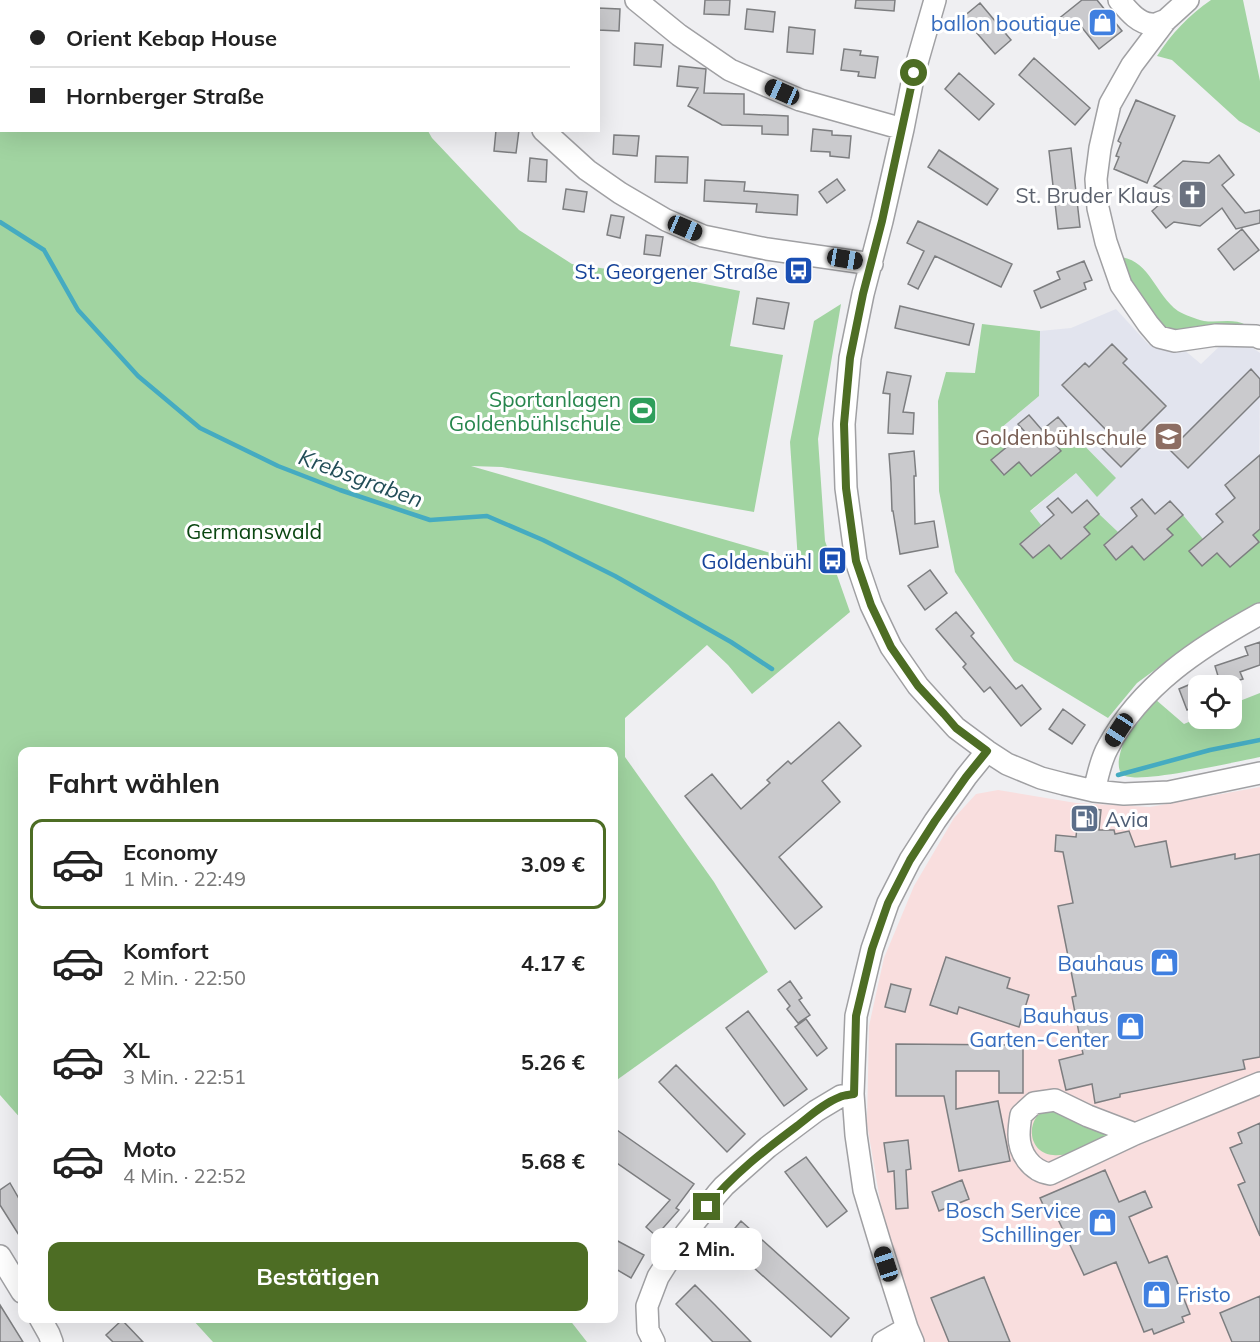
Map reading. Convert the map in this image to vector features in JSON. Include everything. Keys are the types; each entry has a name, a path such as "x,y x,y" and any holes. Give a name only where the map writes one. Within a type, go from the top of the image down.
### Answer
{"street":[{"path":"636,0 679,35 730,69 800,100 903,129"},
{"path":"934,0 914,73 850,358 844,424 846,488 856,561 871,605 891,647 918,686 956,728 1007,764 1041,778 1094,791 1124,794 1169,792 1260,773"},
{"path":"1119,0 1130,13 1140,20 1152,25 1166,20"},
{"path":"1184,1 1166,20 1132,65 1110,104 1096,178 1098,208 1108,250 1121,285 1160,338 1175,341 1216,335 1260,338"},
{"path":"545,132 587,170 620,193 666,220 704,236 767,249 872,264"},
{"path":"1094,791 1108,747 1130,713 1150,690 1184,661 1260,614"},
{"path":"884,1342 910,1335 864,1190 856,1135 854,1094 856,1016 872,949 888,903 910,860 935,821 987,751"},
{"path":"1135,1134 1088,1116 1055,1100 1034,1103 1021,1115 1018,1136 1024,1157 1041,1173 1050,1174 1135,1134 1260,1083"},
{"path":"654,1342 648,1329 647,1306 658,1277 686,1233 711,1202 724,1186 768,1147 841,1096 854,1094"},
{"path":"0,1256 18,1285"},
{"path":"42,1323 52,1342"}],"shaded area":[{"name":"Goldenbühlschule","path":"1116,309 1149,345 1167,349 1183,349 1201,364 1223,343 1244,342 1260,353 1259,542 1202,566 1173,535 1144,560 1116,560 1104,545 1118,532 1090,534 1061,559 1033,558 1020,544 1030,512 1076,473 1061,451 1031,476 1004,475 991,460 1000,429 1039,396 1040,331 1071,328"},
{"path":"1260,787 1260,1342 918,1342 883,1218 867,1124 869,1026 884,958 914,886 954,818 976,794 998,790 1076,803 1150,807"}],"green space":[{"path":"1211,0 1243,0 1260,81 1260,133 1239,121 1172,60 1157,56 1181,25"},
{"name":"Germanswald","path":"0,132 429,132 519,230 572,264 685,280 740,291 730,346 783,355 754,512 502,467 471,466 798,561 790,442 814,321 841,304 818,439 825,541 850,612 752,694 728,665 707,645 625,718 625,757 714,882 768,972 618,1079 618,747 18,747 18,1115 0,1095"},
{"path":"1122,257 1140,266 1178,311 1204,321 1231,321 1246,325 1243,329 1161,331 1116,261"},
{"path":"982,324 1040,331 1039,396 1001,428 1012,442 991,460 1003,475 1019,462 1032,476 1060,451 1055,444 1070,431 1116,478 1097,497 1076,473 1030,511 1041,525 1020,544 1033,558 1049,545 1061,559 1090,534 1084,527 1099,514 1118,532 1104,545 1116,559 1132,546 1144,560 1173,535 1167,529 1183,515 1203,539 1189,551 1202,566 1217,553 1258,542 1253,535 1260,529 1260,604 1190,644 1137,683 1108,718 1014,661 955,572 939,491 938,401 946,372 975,373"},
{"path":"1260,693 1260,757 1148,777 1132,777 1123,775 1120,771 1119,759 1128,732 1155,699 1184,724 1188,722 1188,729 1242,729 1242,700"},
{"path":"1048,1109 1110,1135 1068,1154 1046,1154 1033,1141 1032,1128 1037,1116"},
{"path":"196,1323 572,1323 587,1342 213,1342"}],"building":[{"path":"705,0 730,0 729,15 704,14"},
{"path":"856,0 895,0 894,11 855,8"},
{"path":"1082,0 1097,0 1122,31 1099,49 1076,20 1060,33 1052,24"},
{"path":"980,3 1011,40 995,54 963,17"},
{"path":"600,8 620,9 619,31 600,30"},
{"path":"747,9 775,12 773,32 745,29"},
{"path":"789,27 815,30 813,54 787,52"},
{"path":"635,43 663,45 661,67 634,65"},
{"path":"844,49 861,51 860,55 878,57 875,78 858,76 859,72 841,70"},
{"path":"1034,58 1090,108 1075,125 1019,75"},
{"path":"679,66 706,69 704,93 744,94 744,114 788,116 788,135 762,134 762,126 722,125 688,106 698,88 677,86"},
{"path":"959,73 994,104 979,120 945,89"},
{"path":"1136,100 1175,116 1147,183 1114,169 1121,143 1118,141"},
{"path":"813,129 832,131 832,135 851,136 849,158 830,156 830,152 811,151"},
{"path":"496,132 519,132 516,153 494,151"},
{"path":"614,135 639,136 637,156 613,154"},
{"path":"1071,148 1080,227 1058,229 1049,151"},
{"path":"939,150 998,189 987,205 928,167"},
{"name":"St. Bruder Klaus","path":"1219,155 1234,175 1222,185 1245,213 1260,210 1260,223 1236,229 1222,208 1200,226 1174,222 1166,228 1152,211 1160,204 1161,189 1154,186 1183,161 1209,163"},
{"path":"656,156 688,157 687,183 655,182"},
{"path":"530,158 547,160 546,182 528,181"},
{"path":"837,179 845,190 827,203 819,192"},
{"path":"705,180 745,182 744,191 798,195 797,215 756,212 757,204 704,201"},
{"path":"566,189 587,192 584,212 563,209"},
{"path":"611,215 624,217 620,238 607,235"},
{"path":"918,221 1012,264 1001,287 935,256 918,289 908,284 924,251 907,243"},
{"path":"1242,229 1259,250 1234,270 1218,249"},
{"path":"646,235 663,237 660,256 644,254"},
{"path":"1084,261 1092,280 1084,283 1086,289 1041,308 1034,291 1060,279 1057,272"},
{"path":"757,298 789,303 784,329 753,324"},
{"path":"900,306 974,324 969,345 895,328"},
{"path":"1112,344 1127,359 1123,363 1166,406 1138,434 1146,442 1121,467 1099,445 1110,434 1062,385 1085,363 1089,367"},
{"path":"1251,369 1260,379 1260,396 1188,468 1170,450"},
{"path":"887,372 911,376 903,412 914,413 913,434 888,433 890,394 883,393"},
{"path":"1029,415 1042,430 1058,417 1070,431 1055,444 1061,451 1031,476 1019,462 1004,475 991,460 1025,432 1018,424"},
{"path":"914,451 915,524 934,521 938,547 900,554 892,511 889,454"},
{"path":"1260,455 1260,529 1253,535 1259,542 1230,567 1217,553 1202,566 1189,551 1223,522 1216,514 1235,498 1225,485"},
{"path":"1058,498 1072,513 1087,500 1099,514 1084,527 1090,534 1061,559 1049,545 1033,558 1020,544 1054,515 1047,507"},
{"path":"1142,499 1155,514 1170,501 1183,515 1167,529 1173,535 1144,560 1132,546 1116,560 1104,545 1137,516 1131,508"},
{"path":"930,570 947,593 925,610 908,586"},
{"path":"956,612 974,633 971,636 1016,689 1022,685 1041,709 1021,726 990,687 984,692 963,667 966,664 936,629"},
{"path":"1260,642 1260,665 1240,672 1241,675 1218,675 1215,666 1248,655 1245,647"},
{"path":"1188,685 1187,710 1179,689"},
{"path":"1063,709 1085,725 1072,744 1049,729"},
{"path":"839,722 861,746 822,781 840,802 779,857 822,907 795,929 685,796 712,774 741,809 770,783 767,780 788,761 791,764"},
{"name":"Bauhaus","path":"1079,807 1101,810 1099,830 1114,830 1115,834 1129,831 1135,847 1166,841 1171,867 1235,854 1235,859 1260,854 1260,1057 1243,1060 1245,1069 1120,1094 1120,1097 1095,1103 1092,1084 1066,1090 1059,1060 1083,1054 1072,997 1076,996 1058,906 1073,903 1063,852 1055,851 1056,835 1076,837"},
{"path":"946,957 1010,978 1007,988 1029,995 1019,1027 959,1007 957,1014 930,1005"},
{"path":"790,981 802,998 799,1000 810,1015 798,1023 787,1009 790,1006 778,990"},
{"path":"891,984 911,989 905,1012 885,1007"},
{"path":"748,1011 807,1089 784,1106 726,1028"},
{"path":"806,1019 827,1048 817,1056 795,1027"},
{"path":"896,1044 1023,1045 1023,1093 999,1093 999,1071 956,1071 956,1109 998,1101 1010,1161 959,1171 944,1096 896,1096"},
{"path":"676,1065 745,1134 727,1152 659,1082"},
{"path":"1260,1123 1260,1236 1238,1185 1245,1182 1230,1148 1242,1143 1238,1133"},
{"path":"618,1131 694,1184 676,1208 679,1210 656,1236 646,1227 670,1200 618,1164"},
{"path":"908,1140 911,1169 906,1170 908,1208 896,1209 894,1171 888,1172 884,1143"},
{"path":"806,1157 847,1211 827,1227 785,1172"},
{"path":"1105,1170 1119,1202 1145,1191 1152,1207 1129,1217 1149,1263 1167,1256 1190,1314 1182,1317 1184,1322 1154,1334 1152,1329 1144,1332 1116,1262 1084,1275 1056,1215 1049,1218 1040,1198"},
{"path":"962,1180 969,1199 939,1211 932,1192"},
{"path":"10,1183 18,1197 18,1234 0,1205 0,1190"},
{"path":"741,1221 849,1318 831,1337 724,1241"},
{"path":"618,1241 644,1255 631,1278 618,1270"},
{"path":"984,1277 1010,1342 949,1342 931,1298"},
{"path":"695,1285 751,1342 713,1342 676,1304"},
{"path":"1260,1296 1260,1342 1232,1342 1220,1313"},
{"path":"0,1305 23,1342 0,1342"},
{"path":"119,1323 125,1323 143,1342 113,1342 106,1335"}],"waterway":[{"name":"Krebsgraben","path":"0,222 44,250 78,310 138,376 200,428 278,466 340,490 430,520 487,516 543,540 615,576 731,642 772,669"},
{"name":"Krebsgraben","path":"1118,775 1210,750 1260,740"}],"place":[{"name":"ballon boutique","path":"1102,23"},
{"name":"St. Bruder Klaus","path":"1192,195"},
{"name":"St. Georgener Straße","path":"799,271"},
{"name":"Sportanlagen Goldenbühlschule","path":"642,411"},
{"name":"Goldenbühlschule","path":"1168,437"},
{"name":"Goldenbühl","path":"833,561"},
{"name":"Avia","path":"1084,819"},
{"name":"Bauhaus","path":"1165,963"},
{"name":"Bauhaus Garten-Center","path":"1130,1027"},
{"name":"Bosch Service Schillinger","path":"1102,1222"},
{"name":"Fristo","path":"1156,1294"}],"route":[{"path":"707,1207 724,1186 768,1147 833,1100 854,1094 856,1016 872,949 888,903 910,860 935,821 987,751 956,728 918,686 891,647 871,605 856,561 846,488 844,424 850,358 914,73"}]}
